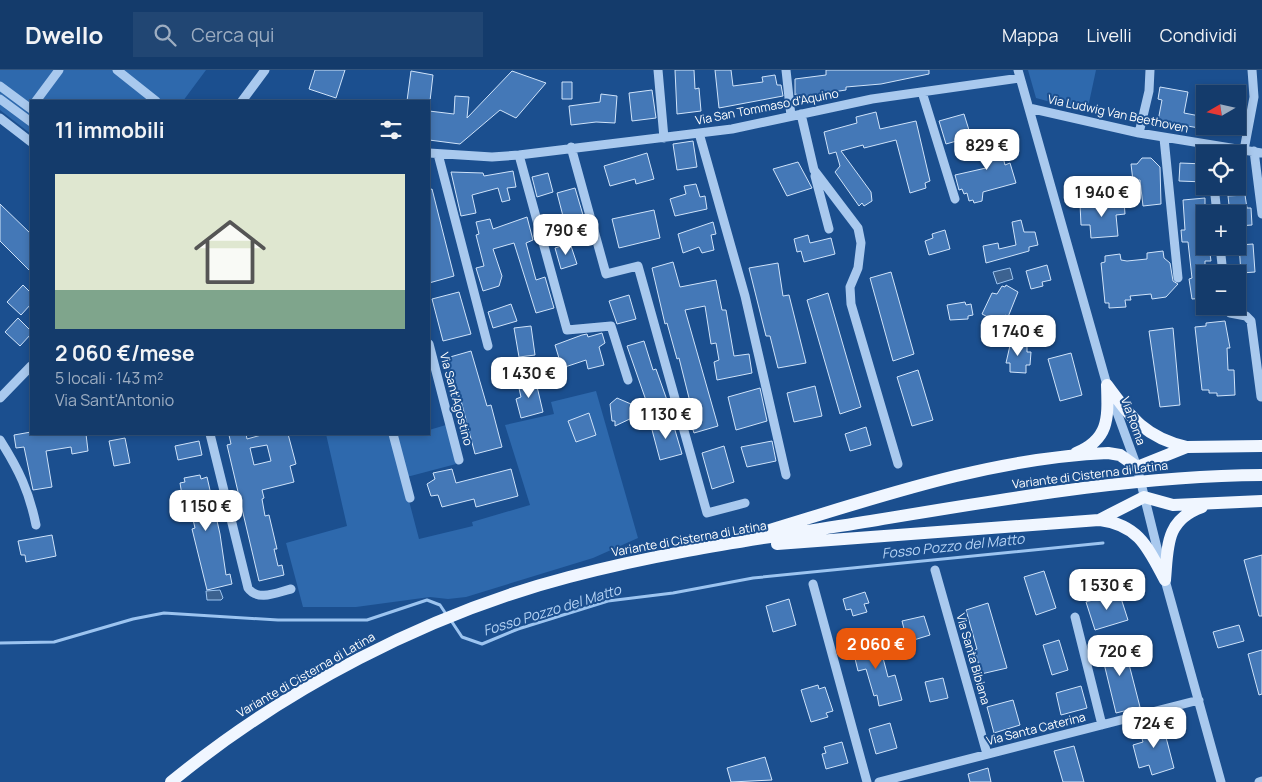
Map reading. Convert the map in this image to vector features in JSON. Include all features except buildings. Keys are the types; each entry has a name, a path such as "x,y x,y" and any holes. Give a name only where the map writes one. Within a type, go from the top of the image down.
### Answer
{"main road":[{"path":"1107,385 1133,418 1149,433 1162,440 1187,447 1262,446"},
{"path":"1066,457 1088,447 1103,432 1108,414 1107,385"},
{"path":"707,548 980,471 1066,457 1112,453 1123,457 1137,467 1187,447"},
{"name":"Variante di Cisterna di Latina","path":"170,782 242,728 351,663 430,625 476,606 566,577 636,560 1062,490 1170,479 1262,475"},
{"path":"1099,520 1144,497 1173,504 1262,501"},
{"path":"1165,580 1169,544 1174,526 1187,512 1213,503"},
{"path":"707,548 1099,520 1116,522 1139,536 1165,580"}],"street":[{"path":"37,100 59,70"},
{"path":"117,70 155,100"},
{"path":"243,100 265,70"},
{"path":"658,70 664,138"},
{"path":"786,70 791,116"},
{"path":"1139,133 1150,91 1150,70"},
{"path":"1245,145 1254,98 1252,70"},
{"name":"Via San Tommaso d'Aquino","path":"434,154 492,157 664,138 1019,74"},
{"name":"Via Roma","path":"1019,74 1107,385 1137,467 1165,580 1221,782"},
{"path":"0,86 30,107"},
{"path":"922,92 955,199"},
{"path":"0,99 30,121"},
{"name":"Via Ludwig Van Beethoven","path":"1029,108 1196,146"},
{"path":"801,114 828,229"},
{"path":"0,118 30,141"},
{"path":"699,133 745,296 786,475"},
{"path":"1164,138 1178,278"},
{"path":"571,148 606,274 638,266 707,513 745,503"},
{"path":"1258,152 1262,214"},
{"path":"434,154 488,346"},
{"path":"519,155 567,330 611,326 628,380"},
{"path":"814,170 858,228 860,243 858,268 850,286 852,304 898,464"},
{"path":"1241,315 1246,316 1251,321 1262,397"},
{"name":"Via Sant'Agostino","path":"430,348 459,460"},
{"path":"0,398 30,367"},
{"path":"210,435 248,588 252,593 259,596 291,589"},
{"path":"393,435 410,498"},
{"path":"0,440 20,472 30,495 36,525"},
{"name":"Via Santa Bibiana","path":"935,570 987,754"},
{"path":"813,584 867,782"},
{"path":"1075,617 1102,725"},
{"name":"Via Santa Caterina","path":"879,782 1199,700"}],"shaded area":[{"path":"0,70 206,70 184,100 30,100 30,133 0,110"},
{"path":"1028,70 1096,70 1087,112 1036,98"},
{"path":"1010,268 1013,279 997,284 993,272"},
{"path":"596,391 638,538 593,558 466,597 448,599 430,597 356,607 303,607 286,543 347,526 326,435 430,435 430,430 446,425 456,464 403,478 419,539 473,526 472,522 530,505 505,425 554,414 551,402"},
{"path":"220,590 223,598 221,600 207,600 206,591"}],"waterway":[{"name":"Fosso Pozzo del Matto","path":"450,619 462,637 482,644 518,629 608,601 673,593 753,578 1103,543"},
{"name":"Fosso Pozzo del Matto","path":"0,643 54,642 133,619 164,613 278,620 367,620 427,600 440,605 446,614"}]}
